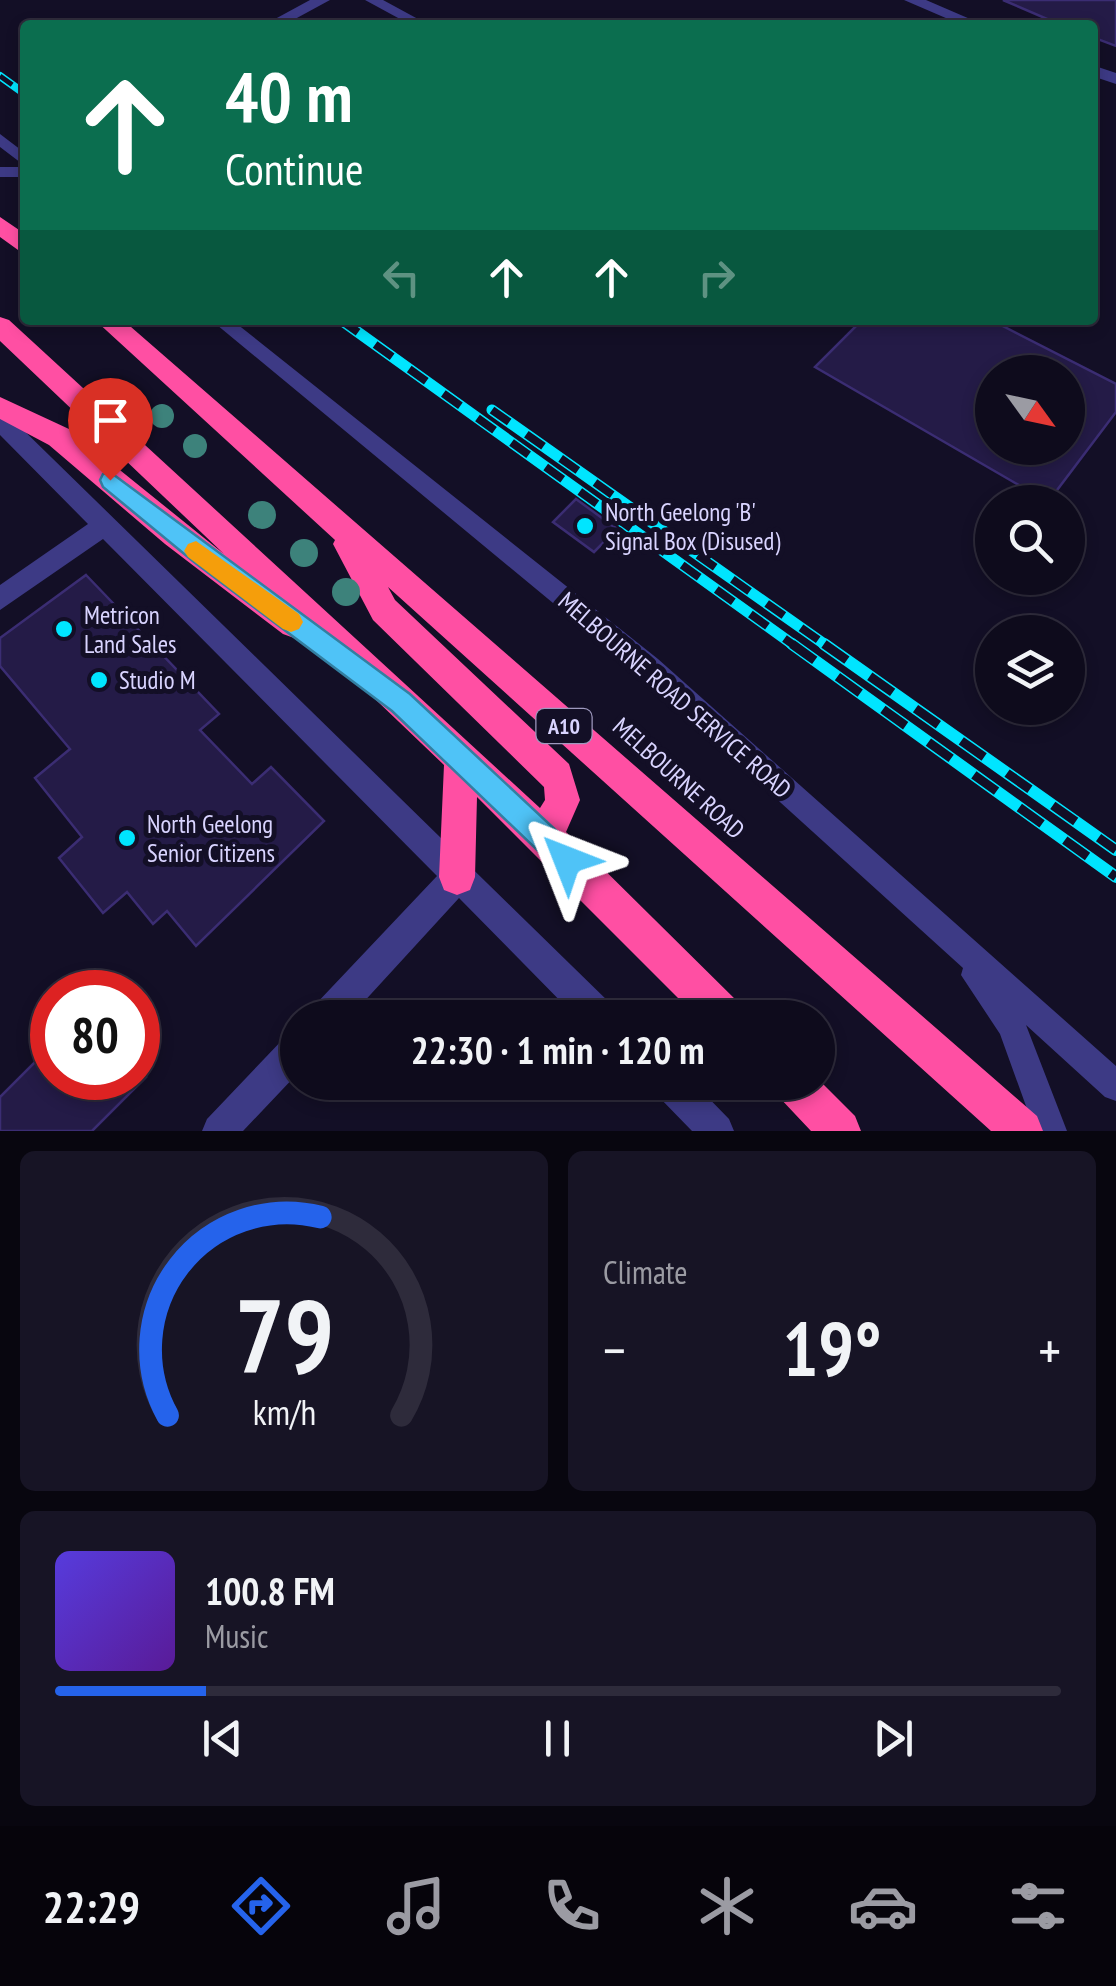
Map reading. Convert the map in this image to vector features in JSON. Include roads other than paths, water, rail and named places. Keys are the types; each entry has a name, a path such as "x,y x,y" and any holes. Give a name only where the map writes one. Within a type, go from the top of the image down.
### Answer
{"highway":[{"path":"0,224 20,242"},
{"name":"MELBOURNE ROAD","path":"114,325 1022,1131"},
{"path":"0,326 462,758 708,1000"},
{"path":"0,407 59,437 188,545 401,702"},
{"path":"337,524 384,610 557,776 563,787 563,805 540,833"},
{"path":"457,876 462,758"},
{"path":"810,1100 840,1131"}],"street":[{"path":"282,20 322,0"},
{"path":"912,0 963,20"},
{"path":"0,422 583,1000"},
{"path":"0,599 102,527"},
{"path":"343,1000 457,876"},
{"path":"219,1131 280,1067"},
{"path":"686,1100 718,1131"}],"lane":[{"path":"372,0 412,20"},
{"path":"0,140 20,157"},
{"name":"MELBOURNE ROAD SERVICE ROAD","path":"226,325 649,667 934,927 1116,1086"},
{"path":"934,927 987,989 1011,1025 1051,1131"}],"railway":[{"path":"0,76 20,90"},
{"path":"348,325 795,646"},
{"path":"492,410 827,646"},
{"path":"792,644 1116,877"},
{"path":"824,644 1116,850"}],"place":[{"name":"North Geelong 'B' Signal Box (Disused)","path":"585,526"},
{"name":"Metricon Land Sales","path":"64,629"},
{"name":"Studio M","path":"99,680"},
{"name":"North Geelong Senior Citizens","path":"127,838"}]}
